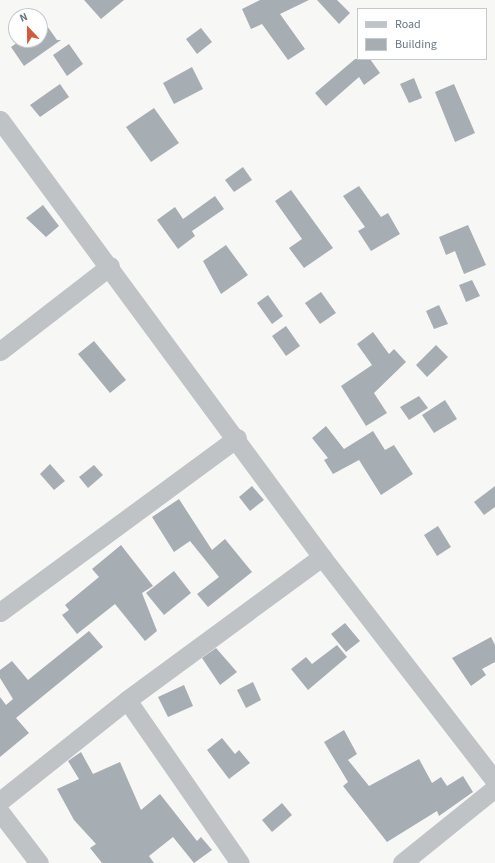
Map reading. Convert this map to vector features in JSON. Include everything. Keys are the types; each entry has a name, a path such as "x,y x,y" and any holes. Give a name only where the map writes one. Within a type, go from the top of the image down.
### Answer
{"street":[{"path":"0,120 237,438 322,557 495,781"},
{"path":"0,351 110,266"},
{"path":"0,612 237,438"},
{"path":"0,801 127,700 322,557"},
{"path":"127,700 240,863"},
{"path":"402,863 495,788"},
{"path":"0,812 39,863"}],"building":[{"path":"84,0 124,0 101,19"},
{"path":"260,0 309,0 280,14 305,49 288,60 262,24 251,29 242,9"},
{"path":"317,0 337,0 350,13 339,24"},
{"path":"48,27 57,40 61,40 24,66 12,48 48,48"},
{"path":"201,28 212,42 197,54 186,39"},
{"path":"69,44 83,64 67,76 53,55"},
{"path":"355,59 371,60 380,73 364,85 359,77 326,106 315,93"},
{"path":"192,67 203,89 174,104 163,83"},
{"path":"414,78 422,98 409,103 400,84"},
{"path":"60,84 69,97 40,117 30,105"},
{"path":"454,84 475,133 455,142 435,92"},
{"path":"154,108 179,143 151,162 126,127"},
{"path":"243,167 252,180 234,192 225,180"},
{"path":"359,186 381,217 388,213 400,234 371,251 358,231 365,227 343,196"},
{"path":"291,190 333,248 304,268 289,248 302,239 275,201"},
{"path":"215,196 224,209 192,231 195,236 178,249 157,220 175,207 183,219"},
{"path":"43,205 59,226 46,237 26,218"},
{"path":"468,225 486,265 464,274 455,251 446,255 439,237"},
{"path":"226,245 248,275 221,294 203,261"},
{"path":"472,280 480,296 466,302 459,285"},
{"path":"321,292 336,313 320,324 305,303"},
{"path":"268,295 283,316 272,324 257,303"},
{"path":"439,305 448,324 434,329 426,311"},
{"path":"286,326 300,346 286,356 272,336"},
{"path":"373,332 389,354 394,349 406,362 374,393 387,413 366,426 341,386 372,365 357,344"},
{"path":"94,341 126,380 110,393 78,354"},
{"path":"436,345 448,357 427,377 416,365"},
{"path":"419,396 428,408 409,420 400,407"},
{"path":"445,400 457,419 434,433 422,415"},
{"path":"326,426 344,449 373,431 385,450 394,445 413,474 381,495 359,460 333,474 324,460 328,458 312,438"},
{"path":"50,464 65,481 54,490 40,474"},
{"path":"94,465 103,475 88,488 79,477"},
{"path":"252,486 264,500 250,511 239,497"},
{"path":"495,486 495,507 484,515 474,502"},
{"path":"179,499 212,550 225,539 252,572 208,607 197,594 219,577 190,541 174,552 152,517"},
{"path":"438,526 451,547 437,556 424,535"},
{"path":"121,545 153,586 142,593 157,631 145,641 115,604 77,634 62,615 69,610 65,605 99,577 92,569"},
{"path":"174,571 191,593 164,615 146,593"},
{"path":"345,623 360,641 346,652 331,634"},
{"path":"89,631 103,647 16,718 29,733 0,757 0,697 6,705 13,699 0,678 0,670 12,661 28,680"},
{"path":"491,637 495,645 495,662 482,669 486,675 471,686 452,658"},
{"path":"337,645 347,657 308,690 291,669 306,657 312,664"},
{"path":"216,648 237,672 220,685 202,658"},
{"path":"253,682 261,700 246,708 237,690"},
{"path":"184,685 193,706 168,717 158,697"},
{"path":"344,730 357,754 348,760 369,786 419,759 432,783 441,777 447,786 463,776 473,792 439,816 437,811 387,842 343,786 348,782 324,742"},
{"path":"222,738 235,754 239,750 250,763 229,779 207,750"},
{"path":"81,752 93,774 120,762 141,810 160,794 197,841 201,837 212,850 194,863 173,837 149,856 154,863 102,863 90,848 96,844 74,820 57,789 79,779 68,761"},
{"path":"282,803 292,815 272,832 262,820"}]}
